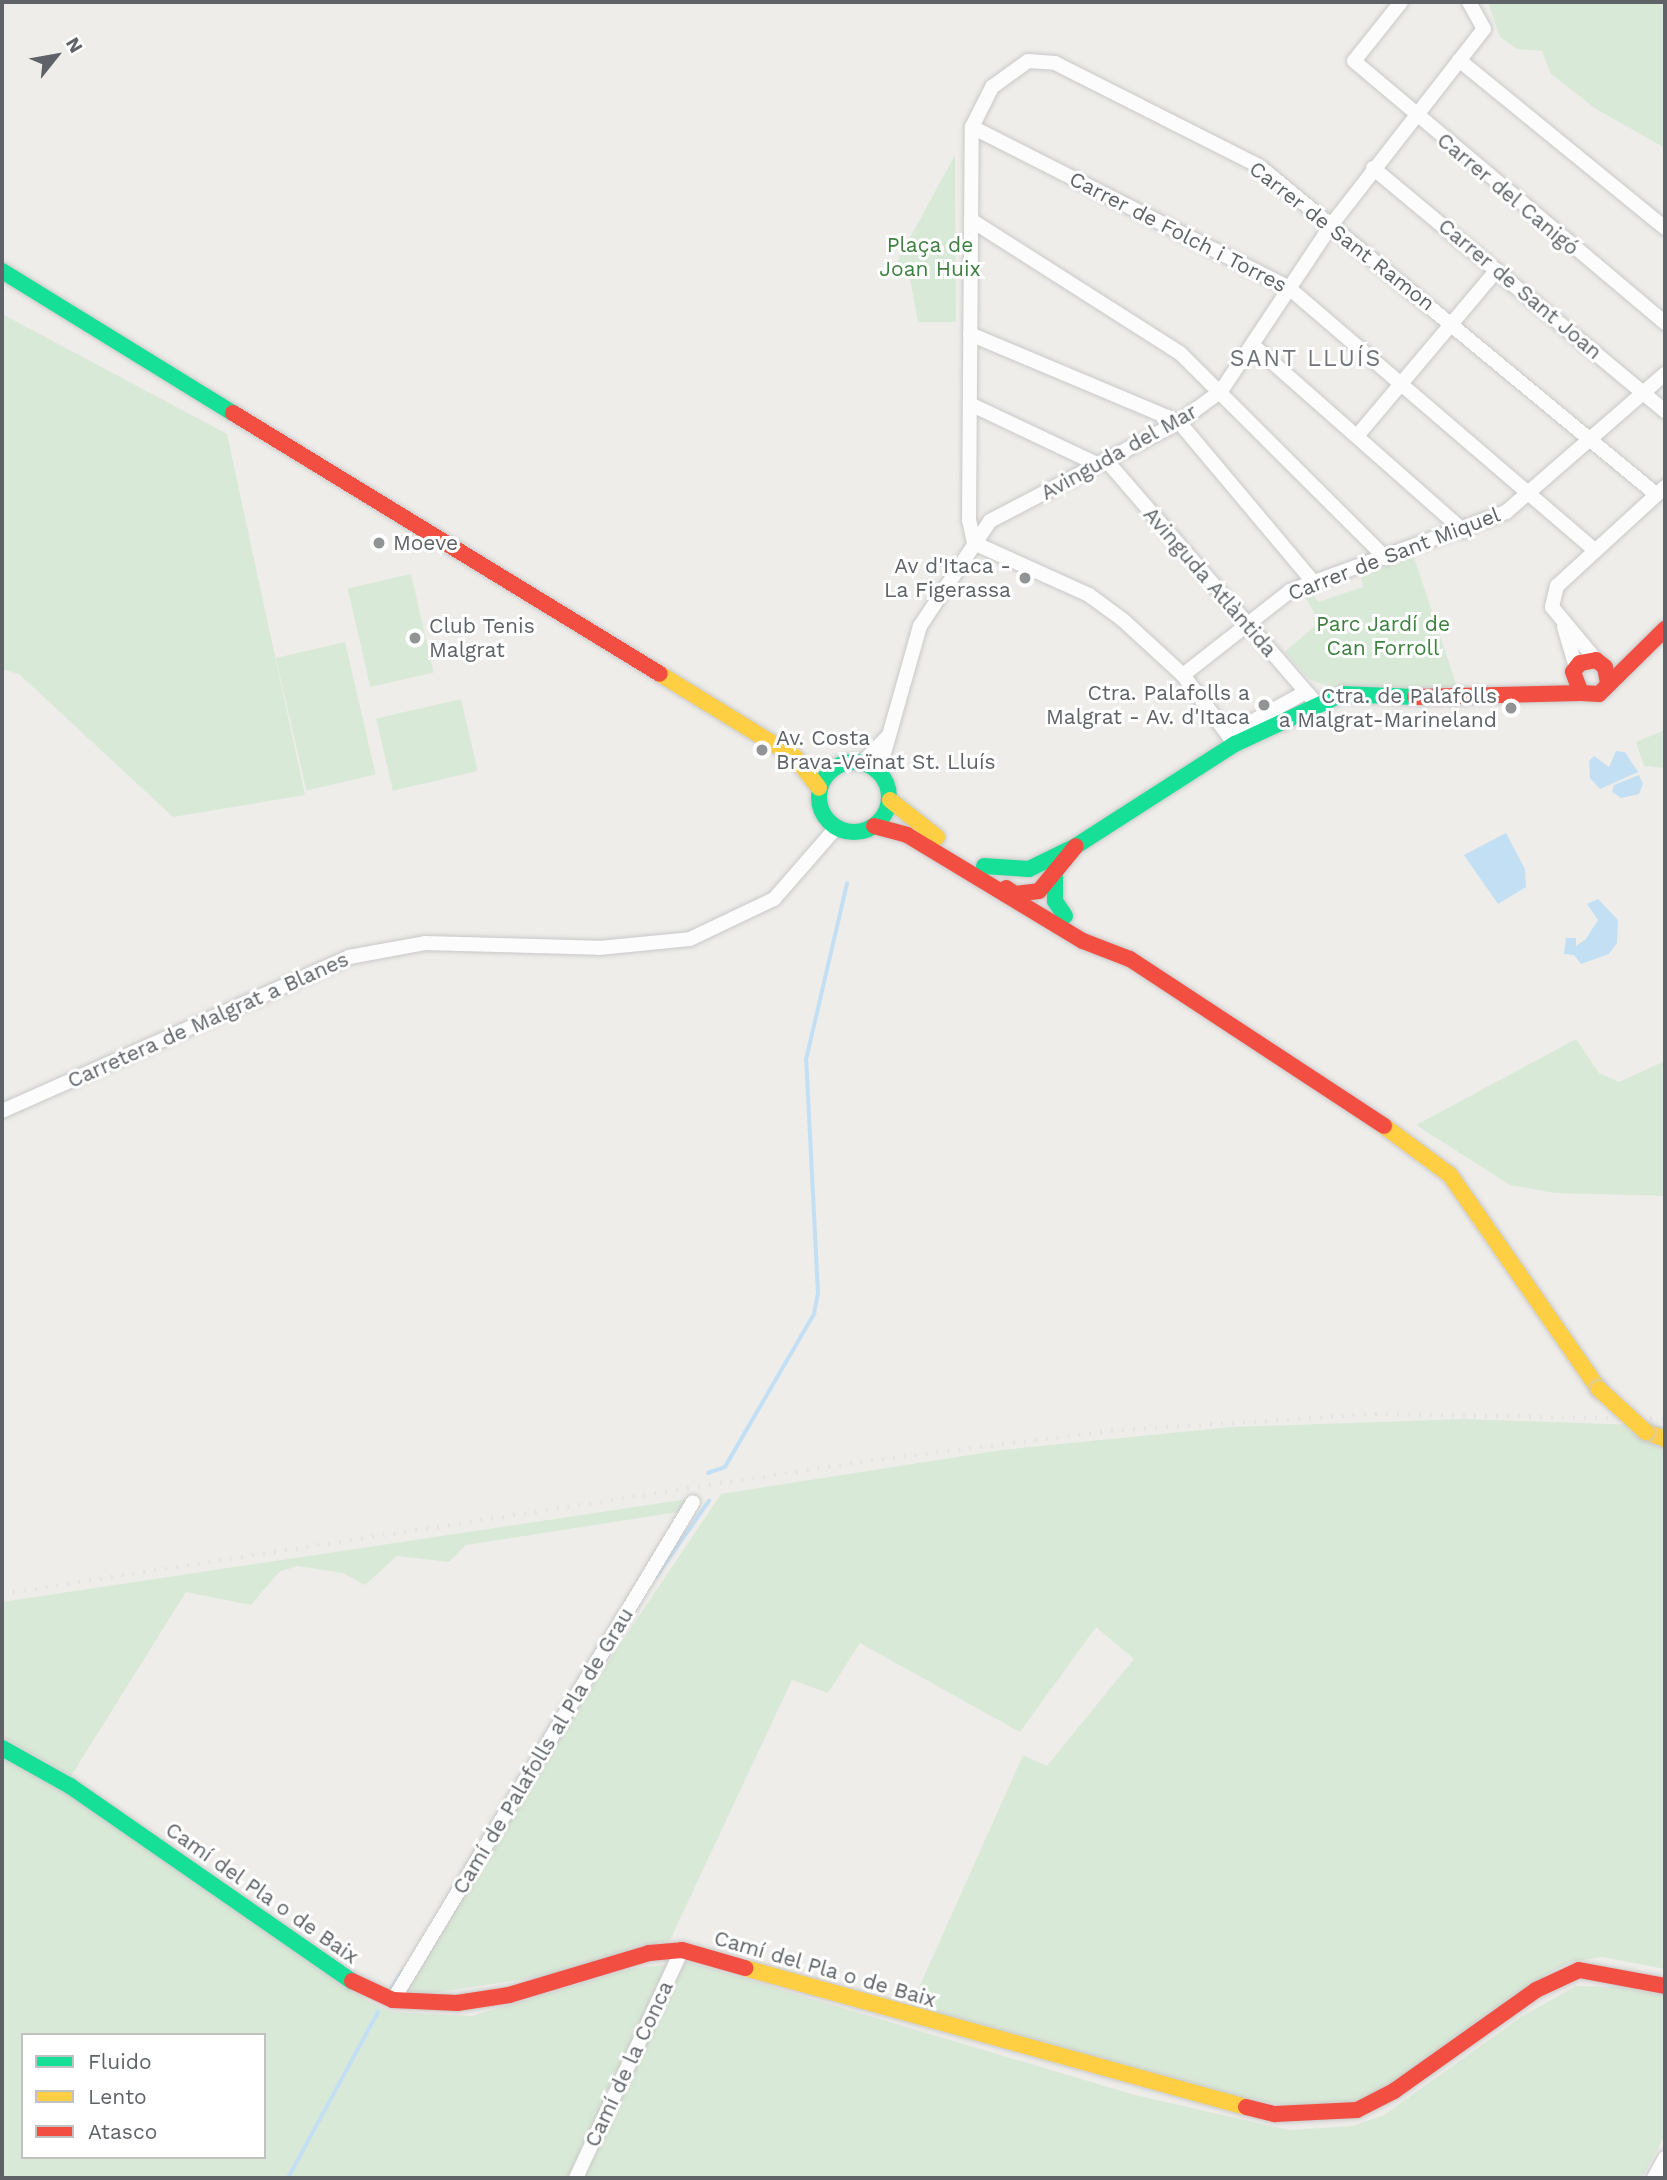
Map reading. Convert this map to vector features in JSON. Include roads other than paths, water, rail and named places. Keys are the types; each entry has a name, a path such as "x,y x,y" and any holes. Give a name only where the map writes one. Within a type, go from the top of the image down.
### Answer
{"street":[{"name":"Carrer del Canigó","path":"1401,2 1354,61 1414,116 1665,323"},
{"name":"Avinguda del Mar","path":"879,771 920,626 990,521 1179,422 1221,391 1373,168 1484,29 1469,2"},
{"path":"1459,60 1665,228"},
{"name":"Carrer de Sant Ramon","path":"972,127 992,87 1028,61 1055,63 1259,166 1589,438 1661,491"},
{"path":"972,127 969,520 974,542 1088,595 1156,646 1183,676 1231,739"},
{"name":"Carrer de Folch i Torres","path":"972,127 1289,288 1530,489 1594,549"},
{"name":"Carrer de Sant Joan","path":"1373,168 1665,411"},
{"path":"971,220 1180,353 1386,558"},
{"path":"1357,436 1497,270"},
{"path":"2,271 795,757 836,765 863,762 879,771 890,800 911,822 1065,916 1107,948 1402,1138 1450,1175 1599,1389 1646,1432 1665,1439"},
{"path":"970,334 1179,422 1314,583"},
{"path":"1254,346 1464,531"},
{"name":"Carrer de Sant Miquel","path":"1183,676 1290,591 1464,531 1506,512 1665,374"},
{"path":"970,404 1101,462"},
{"name":"Avinguda Atlàntida","path":"1101,462 1311,697"},
{"path":"1608,683 1608,673 1560,620 1552,607 1557,586 1594,549 1661,491"},
{"path":"1560,620 1575,668 1573,683 1581,693"},
{"path":"984,866 1029,869 1076,846 1231,739 1311,697 1342,694 1470,700 1534,694 1599,694 1634,654 1665,629"},
{"path":"1534,694 1575,668 1634,654"},
{"name":"Avinguda del Mar","path":"863,762 888,736"},
{"path":"795,757 819,788 821,812 836,828 862,832 874,826 890,800"},
{"path":"819,788 836,765"},
{"path":"874,826 907,835 1078,937 1107,948"},
{"name":"Carretera de Malgrat a Blanes","path":"2,1111 349,957 425,943 599,948 690,939 774,899 836,828"},
{"path":"967,870 982,873 1015,894 1028,893 1055,876 1076,846"},
{"path":"1029,869 1024,884 1028,893 1078,937"},
{"path":"1055,876 1055,901 1065,916"},
{"name":"Camí de Palafolls al Pla de Grau","path":"393,2000 693,1502"},
{"name":"Camí del Pla o de Baix","path":"2,1748 70,1786 371,1994 393,2000 457,2003 509,1995 649,1953 682,1950 1127,2078 1275,2114 1357,2110 1444,2060 1536,1990 1579,1970 1665,1986"},
{"name":"Camí de la Conca","path":"576,2178 682,1950"},
{"path":"1654,2178 1665,2158"}],"water":[{"path":"1616,751 1625,752 1638,772 1600,789 1590,778 1589,761 1594,756 1609,767"},
{"path":"1639,775 1643,784 1639,794 1621,798 1612,792 1614,785"},
{"path":"1506,833 1525,869 1526,887 1498,904 1464,855"},
{"path":"1598,899 1618,920 1617,943 1609,954 1581,964 1574,955 1564,954 1566,938 1576,938 1576,946 1586,939 1598,920 1587,904"}],"waterway":[{"path":"708,1473 725,1467 814,1314 818,1293 806,1060 847,884"},
{"path":"656,1577 709,1501"},
{"path":"391,1989 402,1972"},
{"path":"288,2178 378,2012"}],"railway":[{"path":"2,1594 860,1462 1122,1430 1375,1414 1665,1419"}],"place":[{"name":"Moeve","path":"379,543"},
{"name":"Av d'Itaca - La Figerassa","path":"1025,578"},
{"name":"Club Tenis Malgrat","path":"415,638"},
{"name":"Ctra. Palafolls a Malgrat - Av. d'Itaca","path":"1264,705"},
{"name":"Ctra. de Palafolls a Malgrat-Marineland","path":"1511,708"},
{"name":"Av. Costa Brava-Veïnat St. Lluís","path":"762,750"}],"district":[{"name":"SANT LLUÍS","path":"1306,359"}],"park label":[{"name":"Plaça de Joan Huix","path":"930,257"},
{"name":"Parc Jardí de Can Forroll","path":"1383,636"}]}
